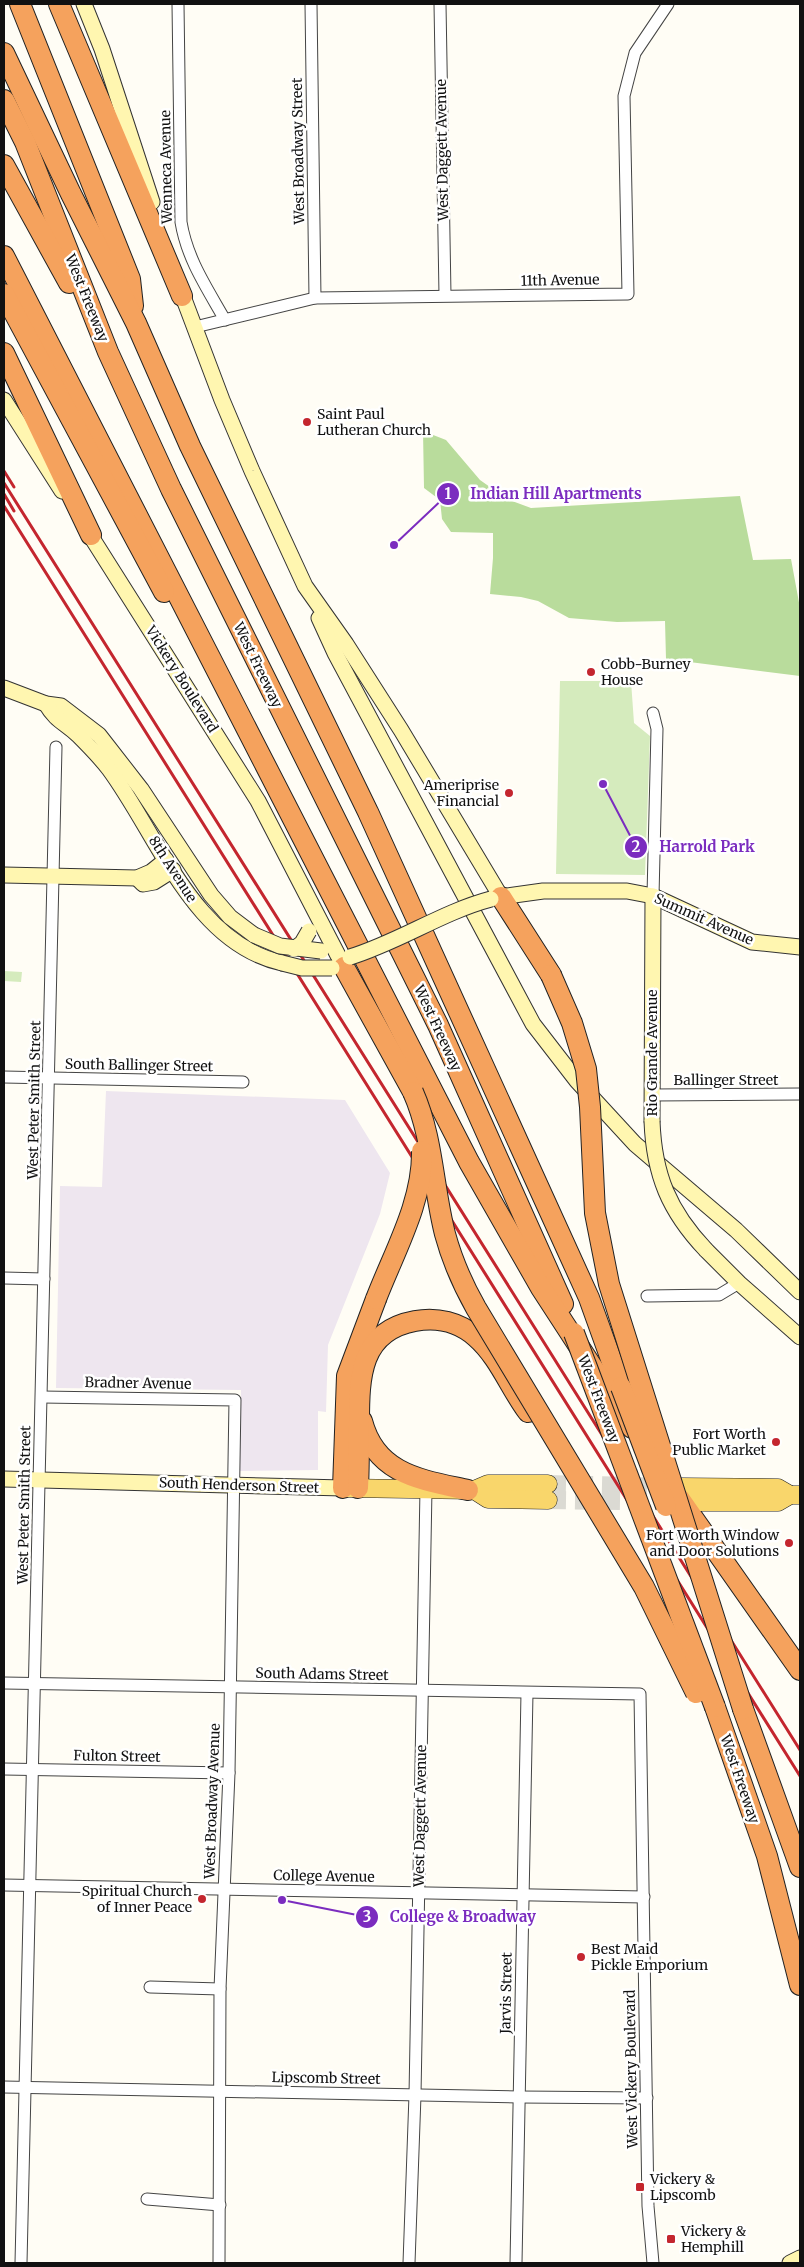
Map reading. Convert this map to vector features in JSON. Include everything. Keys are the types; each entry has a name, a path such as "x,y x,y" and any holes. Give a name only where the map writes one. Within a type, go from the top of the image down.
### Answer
{"highway":[{"path":"20,4 130,279 136,323"},
{"path":"59,4 182,296"},
{"name":"West Freeway","path":"4,53 70,194 136,323 190,446 368,812 590,1298 621,1386 744,1708 798,1858"},
{"name":"West Freeway","path":"4,100 25,142 108,352 171,489 438,1025 560,1298 715,1707 767,1856 800,1985"},
{"path":"4,165 108,352"},
{"path":"4,256 499,1217 541,1288 660,1471 800,1670"},
{"path":"4,294 148,565 292,815"},
{"path":"4,353 91,535"},
{"path":"496,898 551,975 572,1023 586,1069 590,1107 595,1213 609,1284 744,1708"},
{"path":"337,959 399,1064 424,1120 441,1216 456,1268 476,1308 644,1587 702,1706 767,1856"},
{"path":"351,1488 347,1376 410,1215 420,1176 422,1142 413,1092"},
{"path":"351,1488 362,1369 365,1359 375,1343 395,1327 422,1320 450,1322 460,1326 476,1337 492,1357 526,1409 577,1475"},
{"path":"359,1408 366,1435 372,1445 390,1465 417,1478 471,1490"},
{"path":"748,1595 800,1650"}],"main road":[{"path":"84,4 102,49 182,296 252,471 335,653 534,1024 577,1081 635,1144 736,1230 800,1292"},
{"name":"Vickery Boulevard","path":"4,400 239,770 274,830 310,899 337,959"},
{"path":"305,586 346,644 434,784 496,898"},
{"name":"8th Avenue","path":"4,688 46,704 61,706 88,726 111,748 141,789 211,895 230,917 254,935 280,946 337,959"},
{"name":"8th Avenue","path":"46,704 54,718 76,734 108,769 197,906 218,929 239,945 268,959 302,968 337,959"},
{"path":"4,875 137,878 170,865"},
{"name":"Summit Avenue","path":"337,959 388,943 458,909 496,898 543,891 627,891 653,896 752,942 800,947"},
{"name":"Rio Grande Avenue","path":"653,896 653,1139 661,1181 677,1215 706,1250 739,1283 800,1337"},
{"path":"294,949 302,943 309,931 310,899"},
{"name":"South Henderson Street","path":"4,1479 471,1490 488,1499 548,1492"},
{"path":"681,1487 778,1488 795,1495"},
{"path":"690,1502 778,1502 795,1495"},
{"path":"790,2263 800,2258"}],"street":[{"name":"Wenneca Avenue","path":"178,4 181,222 192,262 225,320"},
{"name":"West Broadway Street","path":"311,4 315,298"},
{"name":"West Daggett Avenue","path":"440,4 445,296"},
{"name":"11th Avenue","path":"195,327 315,298 628,294 624,96 629,68 635,52 668,4"},
{"name":"Rio Grande Avenue","path":"653,713 657,729 653,896"},
{"name":"West Peter Smith Street","path":"21,2263 56,747"},
{"name":"South Ballinger Street","path":"4,1077 243,1082"},
{"name":"Ballinger Street","path":"653,1095 800,1094"},
{"path":"4,1278 44,1279"},
{"path":"646,1296 719,1295 739,1283"},
{"name":"Bradner Avenue","path":"42,1397 235,1400"},
{"name":"West Broadway Avenue","path":"219,2263 220,1989 229,1773 235,1400"},
{"name":"West Daggett Avenue","path":"409,2263 426,1489"},
{"name":"South Adams Street","path":"4,1683 640,1694"},
{"name":"Jarvis Street","path":"516,2263 527,1693"},
{"name":"West Vickery Boulevard","path":"640,1694 648,2206 653,2263"},
{"name":"Fulton Street","path":"4,1769 229,1773"},
{"name":"College Avenue","path":"4,1885 644,1897"},
{"path":"150,1987 220,1989"},
{"name":"Lipscomb Street","path":"4,2087 647,2098"},
{"path":"147,2199 220,2205"}],"shaded area":[{"path":"106,1091 345,1100 390,1173 380,1214 328,1345 326,1412 318,1411 318,1470 239,1471 241,1390 56,1388 60,1186 102,1187"}],"green space":[{"path":"423,431 446,440 480,480 507,499 531,508 740,496 753,560 791,559 800,608 800,676 666,659 665,621 617,622 569,618 538,601 521,597 490,594 493,533 451,532 442,519 440,500 424,488"},
{"path":"560,681 631,681 634,723 650,736 645,875 556,874"},
{"path":"4,971 22,972 21,982 4,981"}],"tunnel":[{"path":"548,1484 670,1487"},
{"path":"548,1500 677,1502"}],"railway":[{"path":"4,471 14,487"},
{"path":"4,483 800,1750"},
{"path":"4,494 14,511"},
{"path":"4,506 800,1776"}],"place":[{"name":"Saint Paul Lutheran Church","path":"307,422"},
{"name":"Indian Hill Apartments","path":"394,545"},
{"name":"Cobb-Burney House","path":"591,672"},
{"name":"Harrold Park","path":"603,784"},
{"name":"Ameriprise Financial","path":"509,793"},
{"name":"Fort Worth Public Market","path":"776,1442"},
{"name":"Fort Worth Window and Door Solutions","path":"789,1543"},
{"name":"Spiritual Church of Inner Peace","path":"202,1899"},
{"name":"College & Broadway","path":"282,1900"},
{"name":"Best Maid Pickle Emporium","path":"581,1957"},
{"name":"Vickery & Lipscomb","path":"640,2187"},
{"name":"Vickery & Hemphill","path":"671,2239"}]}
